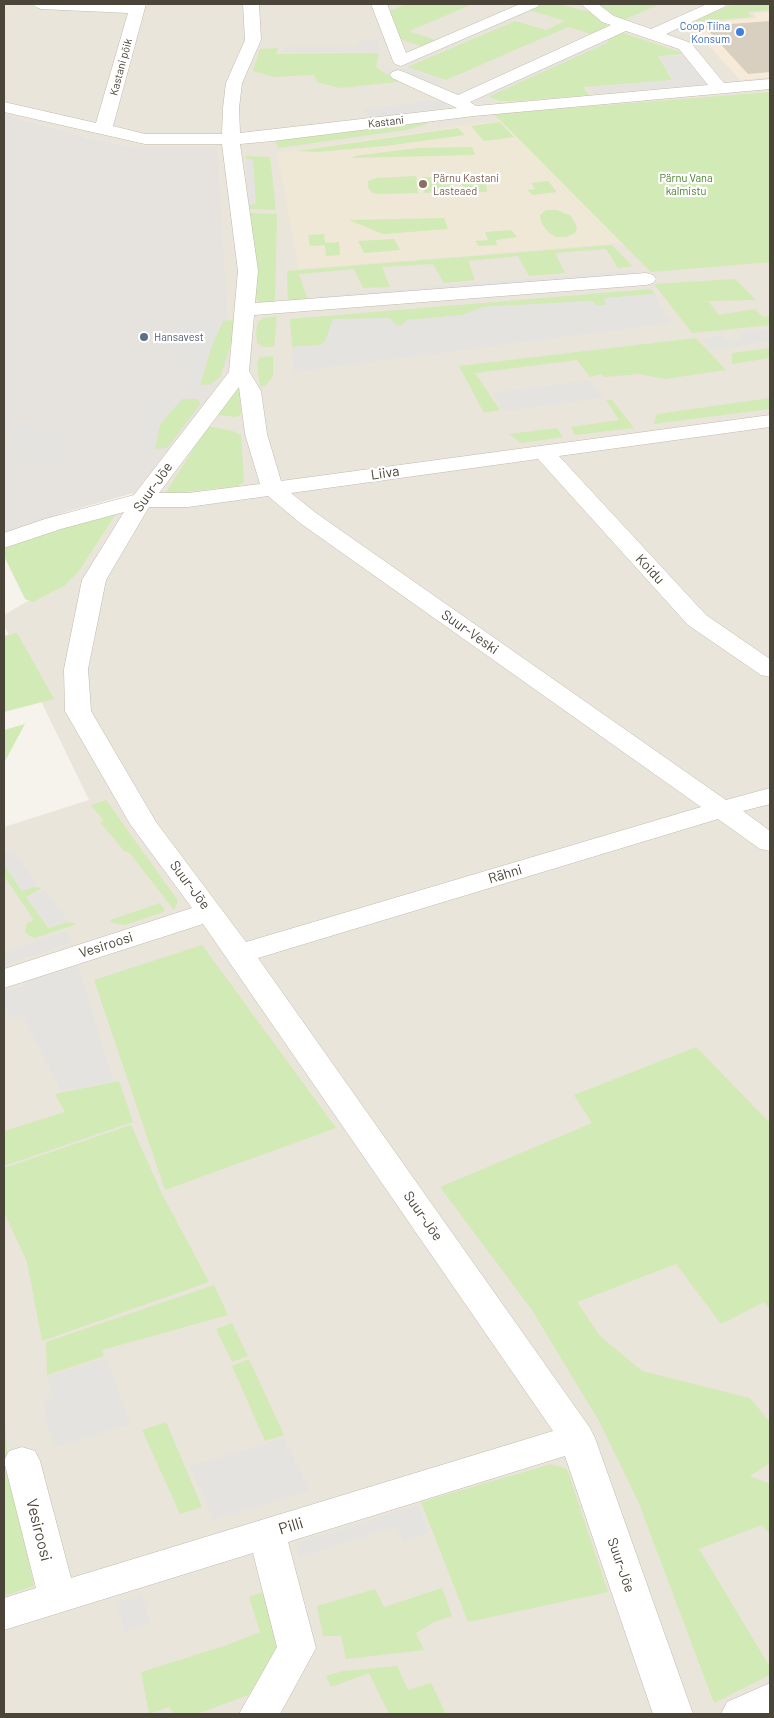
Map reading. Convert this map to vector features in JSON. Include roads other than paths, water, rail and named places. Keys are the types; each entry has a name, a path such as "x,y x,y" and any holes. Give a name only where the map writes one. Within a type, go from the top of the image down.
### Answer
{"street":[{"path":"41,4 137,6"},
{"path":"251,4 253,40 234,83 231,138 231,154 248,271 238,372 246,380 251,391 256,434 272,488"},
{"path":"383,5 401,61 532,4"},
{"path":"589,4 608,19 684,46 719,88"},
{"path":"652,34 719,4"},
{"name":"Kastani põik","path":"104,130 137,6"},
{"path":"458,101 625,25"},
{"path":"398,75 458,101 474,111"},
{"name":"Kastani","path":"4,107 144,139 231,138 273,136 474,111 770,84"},
{"path":"244,310 646,279"},
{"name":"Suur-Jõe","path":"238,372 142,500 94,580 76,669 78,711 144,824 240,954 577,1438 673,1714"},
{"name":"Liiva","path":"4,541 53,524 142,500 188,500 770,421"},
{"name":"Koidu","path":"543,452 697,620 770,670"},
{"name":"Suur-Veski","path":"272,488 308,518 770,844"},
{"name":"Rähni","path":"240,954 721,809 770,796"},
{"name":"Vesiroosi","path":"4,979 210,912"},
{"name":"Pilli","path":"4,1614 577,1438"},
{"name":"Vesiroosi","path":"22,1461 57,1598"},
{"path":"259,1714 297,1648 266,1534"},
{"path":"742,1714 770,1700"}],"place":[{"name":"Coop Tiina Konsum","path":"740,32"},
{"name":"Pärnu Kastani Lasteaed","path":"423,184"},
{"name":"Hansavest","path":"144,337"}],"park label":[{"name":"Pärnu Vana kalmistu","path":"686,184"}]}
